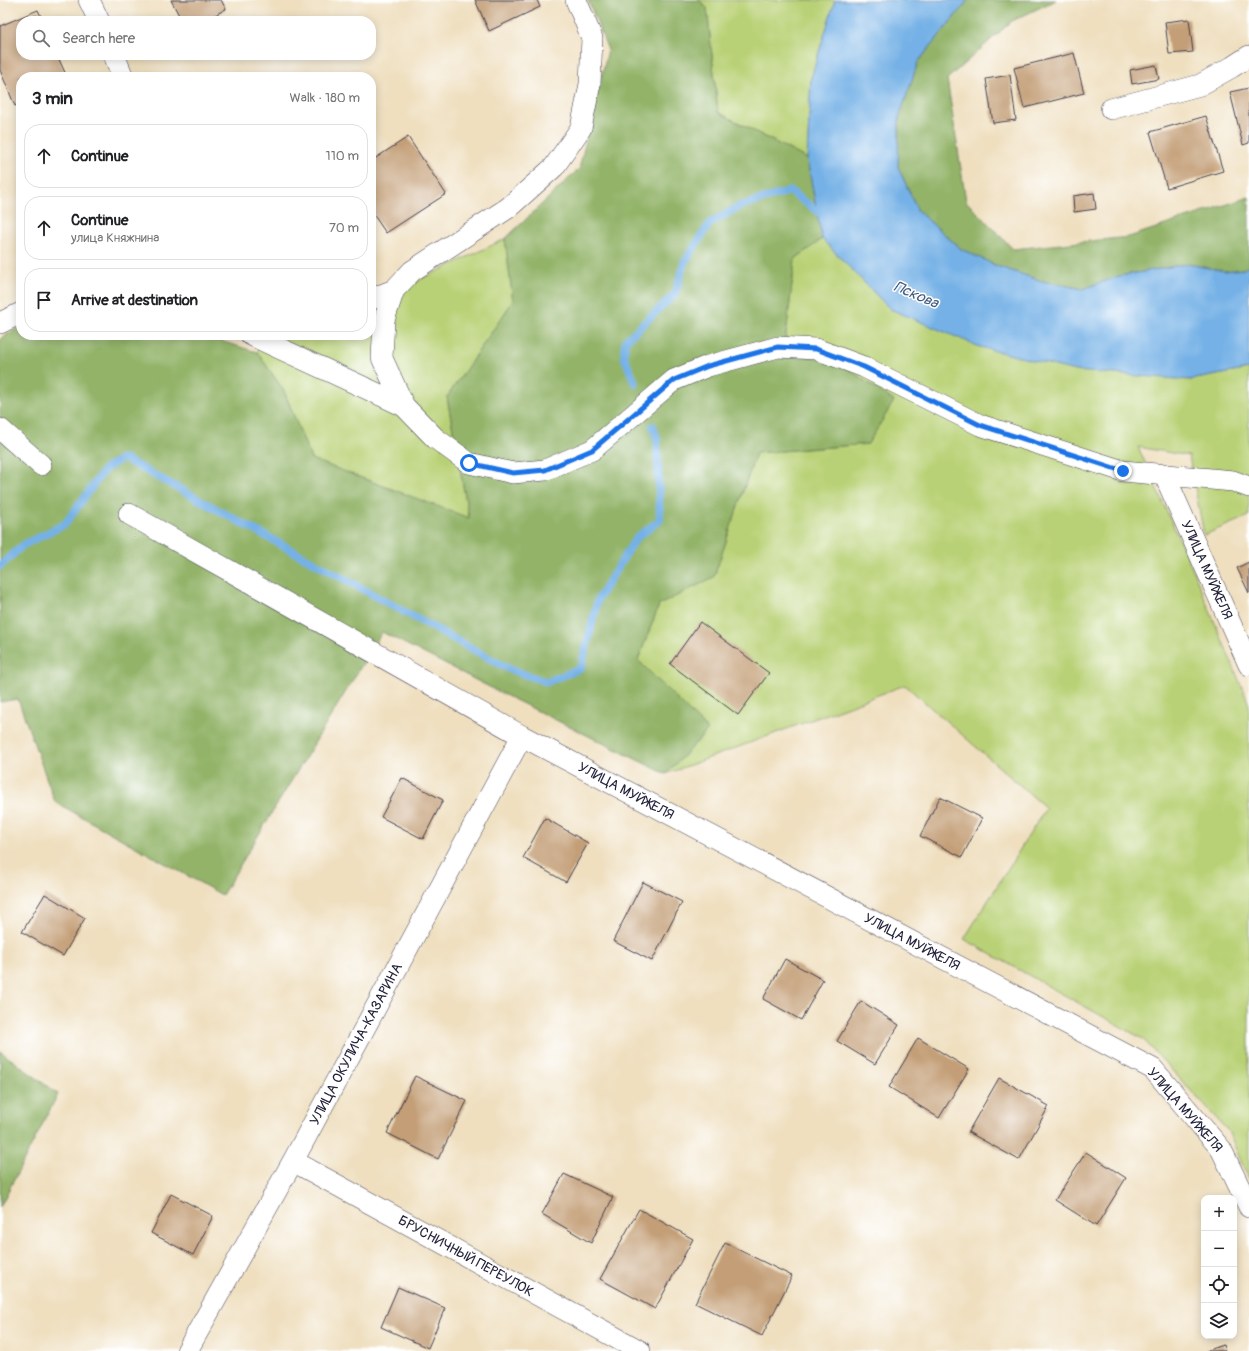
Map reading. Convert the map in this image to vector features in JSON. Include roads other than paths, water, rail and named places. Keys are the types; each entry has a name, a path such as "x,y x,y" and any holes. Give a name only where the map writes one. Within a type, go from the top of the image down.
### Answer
{"street":[{"path":"89,0 96,16"},
{"path":"576,0 592,38 590,84 582,128 554,167 508,208 412,271 394,290 384,320 382,358 404,406 435,438 469,463 513,473 545,470 592,450 674,380 708,366 778,347 816,349 864,367 980,425 1123,471 1233,481 1249,487"},
{"path":"1111,109 1200,85 1249,56"},
{"path":"116,60 121,72"},
{"path":"376,297 394,290"},
{"path":"0,323 16,315"},
{"path":"262,340 404,406"},
{"path":"0,429 41,465"},
{"name":"УЛИЦА МУЙЖЕЛЯ","path":"1164,474 1249,665"},
{"name":"УЛИЦА МУЙЖЕЛЯ","path":"129,514 522,736 1153,1070 1221,1149 1249,1207"},
{"name":"УЛИЦА ОКУЛИЧА-КАЗАРИНА","path":"186,1351 293,1161 522,736"},
{"name":"БРУСНИЧНЫЙ ПЕРЕУЛОК","path":"293,1161 640,1351"}],"water":[{"name":"Пскова","path":"835,0 968,0 918,62 899,118 898,167 918,211 961,249 997,266 1042,281 1083,289 1119,276 1187,264 1225,271 1244,269 1249,266 1249,369 1190,380 1075,371 980,347 890,309 822,239 807,159 811,78"}],"waterway":[{"path":"635,383 624,356 625,341 675,294 684,263 710,223 740,206 790,191 825,217"},
{"path":"0,566 23,545 65,524 105,469 123,458 509,669 547,682 581,668 598,599 636,538 660,520 657,439 653,426"}]}
